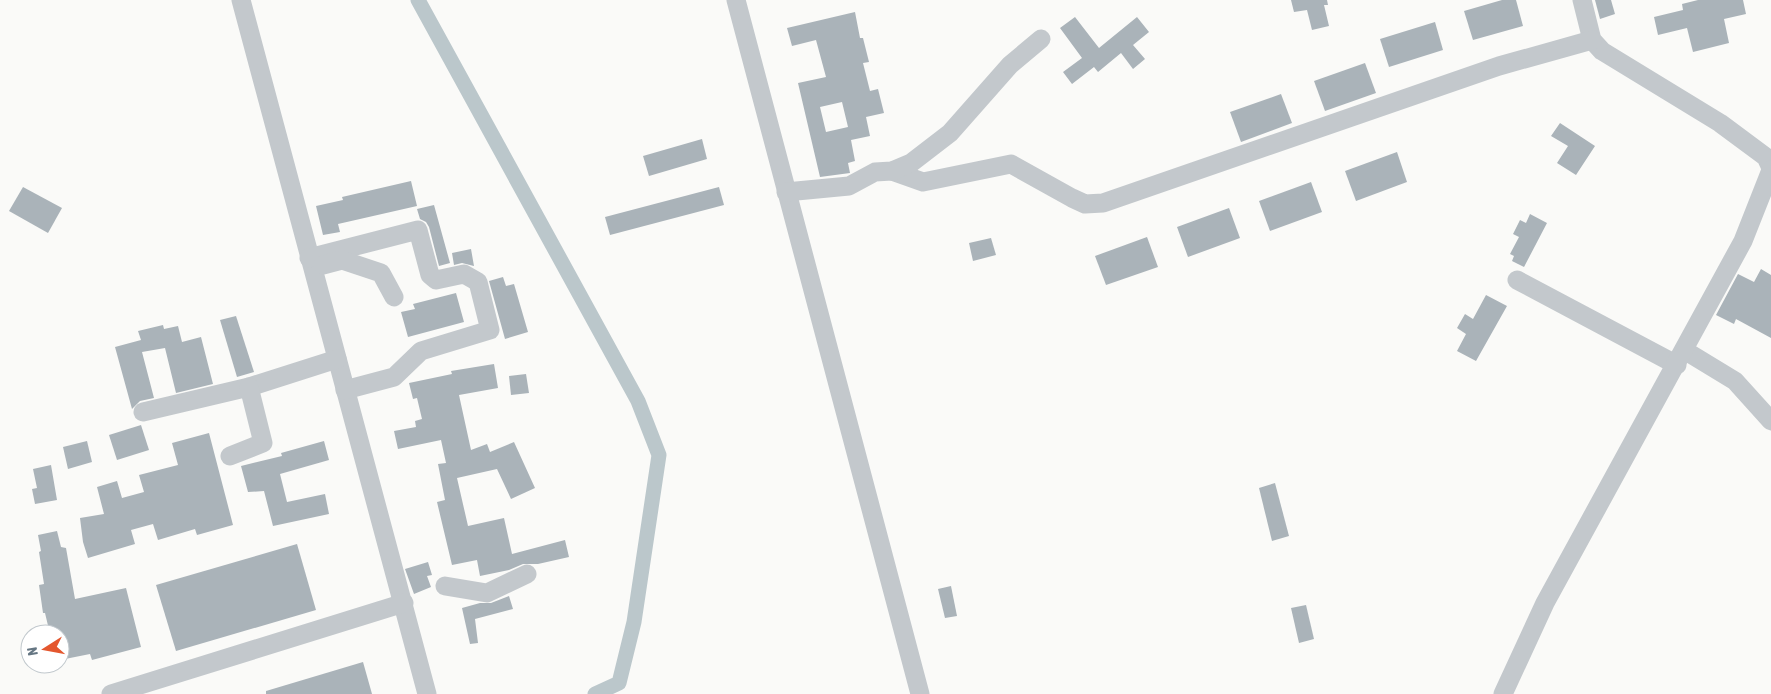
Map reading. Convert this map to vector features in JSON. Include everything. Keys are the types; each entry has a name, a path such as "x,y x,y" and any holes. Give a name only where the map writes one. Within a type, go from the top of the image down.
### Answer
{"street":[{"path":"241,0 427,694"},
{"path":"736,0 920,694"},
{"path":"1503,694 1545,603 1743,241 1771,169 1766,157 1720,123 1602,51 1592,40 1582,0"},
{"path":"786,192 849,186 875,172 892,171 911,163 950,132 1010,65 1041,39"},
{"path":"892,171 923,182 1011,164 1085,204 1103,203 1500,66 1592,40"},
{"path":"310,263 418,230 430,275 436,280 464,274 478,282 490,330 421,350 394,377 345,390"},
{"path":"310,263 342,260 381,272 394,297"},
{"path":"1517,280 1680,358 1736,381 1771,421"},
{"path":"143,412 249,387 337,359"},
{"path":"230,456 263,443 249,387"},
{"path":"444,586 487,593 527,574"},
{"path":"111,694 404,603"}],"building":[{"path":"1291,0 1327,0 1328,5 1324,5 1329,26 1312,30 1307,10 1294,12"},
{"path":"1502,0 1516,0 1523,26 1473,40 1464,11"},
{"path":"1595,0 1611,0 1615,14 1600,19"},
{"path":"1698,0 1743,0 1746,14 1724,19 1729,43 1693,52 1687,28 1658,35 1654,17 1683,10 1682,4"},
{"path":"855,12 860,38 863,38 869,62 863,63 870,91 878,89 884,113 866,117 870,136 851,140 855,161 848,163 850,173 820,177 798,83 826,77 816,40 792,46 787,28","holes":["842,102 848,127 826,132 820,107"]},
{"path":"1075,17 1099,48 1137,17 1149,32 1133,45 1145,59 1133,69 1121,53 1098,72 1094,67 1072,84 1063,72 1082,58 1060,28"},
{"path":"1435,22 1443,50 1389,67 1380,39"},
{"path":"1365,63 1376,93 1325,111 1314,81"},
{"path":"1281,94 1292,123 1241,142 1230,112"},
{"path":"1560,123 1595,146 1576,175 1557,163 1568,146 1551,136"},
{"path":"702,139 707,159 649,176 643,156"},
{"path":"1397,152 1407,182 1356,201 1345,171"},
{"path":"411,181 417,206 338,224 340,232 323,235 316,206 343,200 342,197"},
{"path":"1311,182 1322,212 1270,231 1259,201"},
{"path":"23,187 62,208 48,233 9,211"},
{"path":"719,187 724,205 610,235 605,217"},
{"path":"434,205 450,263 439,266 429,227 426,222 420,219 417,209"},
{"path":"1229,208 1240,238 1188,257 1177,227"},
{"path":"1530,214 1547,223 1524,267 1512,261 1514,256 1510,254 1519,237 1513,234 1520,220 1526,223"},
{"path":"1147,237 1158,267 1106,285 1095,256"},
{"path":"991,238 996,255 973,261 969,243"},
{"path":"471,249 474,266 462,263 454,265 452,253"},
{"path":"1761,269 1771,275 1771,338 1736,319 1734,324 1716,315 1738,274 1754,282"},
{"path":"503,277 506,286 514,284 528,332 505,339 489,281"},
{"path":"456,293 464,322 408,337 401,312 415,309 413,304"},
{"path":"1486,295 1507,306 1476,361 1457,351 1466,334 1457,328 1465,314 1473,319"},
{"path":"236,316 254,372 237,377 220,320"},
{"path":"163,325 164,329 178,326 182,342 201,337 213,384 176,393 165,348 142,352 154,398 140,401 132,409 115,347 141,340 138,331"},
{"path":"494,364 498,388 459,395 471,450 487,444 490,452 514,442 535,488 511,499 497,469 457,478 468,526 504,518 512,554 565,540 569,557 538,564 523,564 509,570 480,576 477,560 452,565 437,502 445,500 438,464 446,463 441,440 398,449 394,431 416,427 415,421 422,419 417,398 413,399 409,383 452,374 451,371"},
{"path":"526,374 529,393 511,395 509,376"},
{"path":"141,425 149,450 117,460 109,435"},
{"path":"209,433 233,525 197,535 195,529 158,540 153,524 131,530 135,544 88,558 83,542 80,518 104,514 97,487 117,481 122,498 144,492 139,475 178,465 172,443"},
{"path":"87,441 92,462 68,469 63,447"},
{"path":"324,441 329,460 280,474 287,502 325,494 329,514 273,526 264,491 248,492 241,466 282,456 281,453"},
{"path":"51,465 57,500 35,504 32,489 37,488 33,469"},
{"path":"1275,483 1289,536 1272,541 1259,488"},
{"path":"57,531 61,547 66,548 75,599 126,588 141,647 92,660 90,654 70,658 70,624 48,624 45,613 43,613 39,585 44,584 38,535"},
{"path":"297,544 316,610 176,651 156,585"},
{"path":"428,562 432,575 427,576 431,587 414,594 405,569"},
{"path":"951,586 957,616 945,618 938,589"},
{"path":"509,596 513,609 475,619 478,643 470,644 462,608 480,603 491,603"},
{"path":"1306,605 1314,639 1299,643 1291,608"},
{"path":"363,662 372,694 266,694 266,691"}],"waterway":[{"path":"418,0 638,401 659,455 634,622 619,683 595,694"}]}
